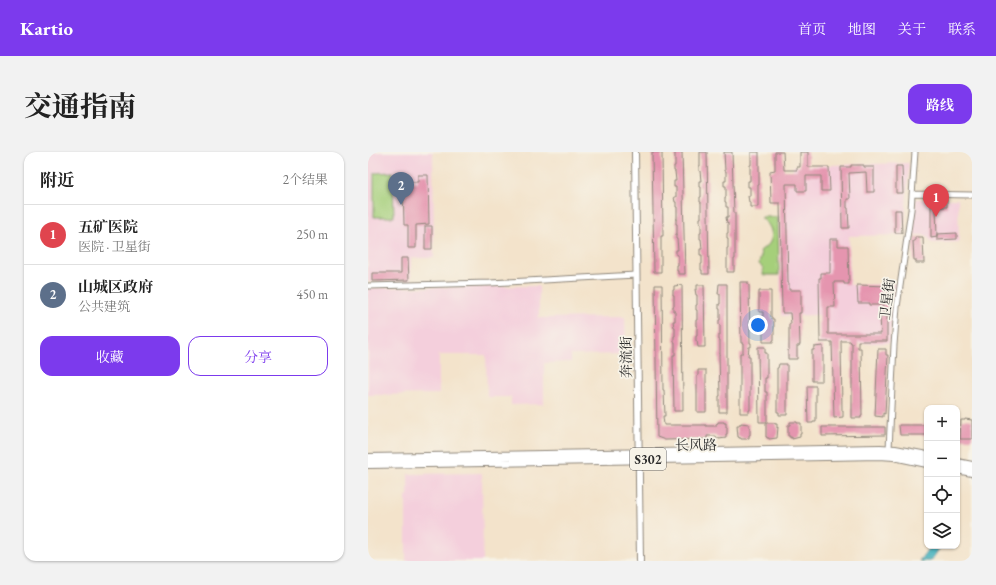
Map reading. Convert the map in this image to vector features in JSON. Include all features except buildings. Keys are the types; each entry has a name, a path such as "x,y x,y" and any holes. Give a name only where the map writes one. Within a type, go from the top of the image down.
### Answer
{"main road":[{"name":"长风路","path":"368,464 880,449 889,449 924,455"},
{"name":"长风路","path":"368,458 880,455 894,456 924,462"},
{"path":"960,464 972,466"},
{"path":"960,470 972,472"}],"street":[{"name":"奔流街","path":"635,152 640,561"},
{"name":"卫星街","path":"889,449 896,315 911,210 914,152"},
{"path":"912,194 972,195"},
{"path":"368,286 490,283 636,275"}],"shaded area":[{"path":"368,152 433,152 434,258 411,258 411,281 368,282"},
{"path":"909,163 904,235 849,236 850,285 897,284 889,343 819,344 819,315 781,316 779,185 793,184 793,166"},
{"path":"916,199 958,199 959,242 932,243 926,235 912,235"},
{"path":"539,286 539,318 625,317 626,354 571,355 571,362 544,363 544,404 511,405 511,397 487,397 486,355 439,355 439,394 368,395 368,288"},
{"path":"482,473 483,561 406,561 406,496 408,495 408,474"}],"green space":[{"path":"393,172 394,217 374,217 374,173"},
{"path":"762,217 778,217 779,275 763,275 763,268 759,264 761,256 760,251 768,245 772,235 770,227 762,219"}],"water":[{"path":"928,549 939,549 931,561 919,561"}],"place":[{"name":"山城区政府","path":"401,205"},
{"name":"五矿医院","path":"936,217"}]}
